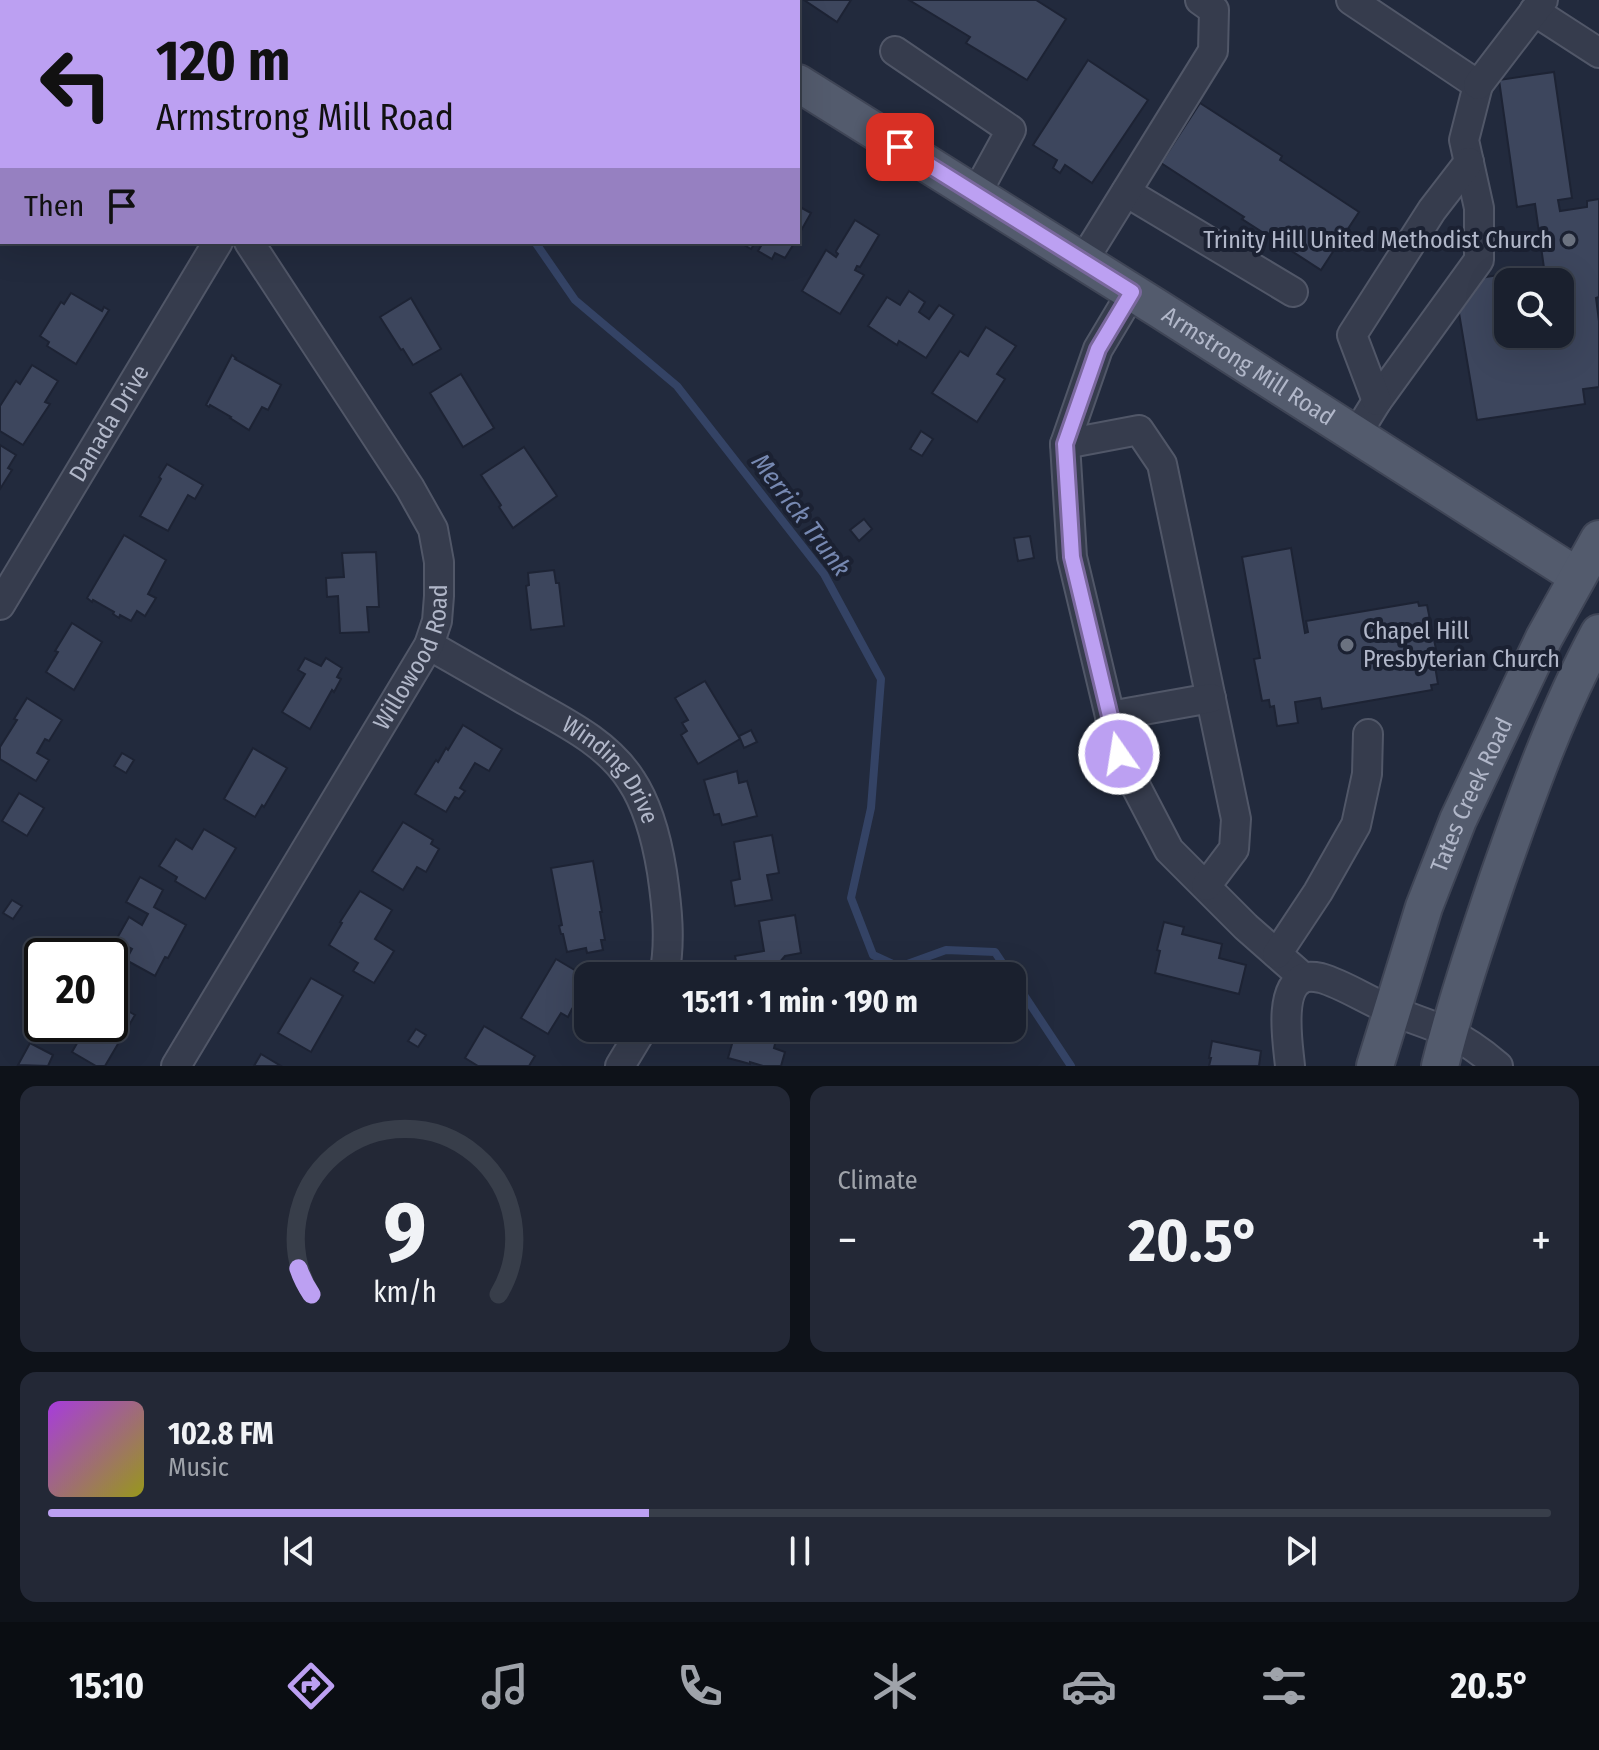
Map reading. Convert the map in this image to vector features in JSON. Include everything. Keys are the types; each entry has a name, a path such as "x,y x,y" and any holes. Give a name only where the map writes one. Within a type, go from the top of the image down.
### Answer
{"main road":[{"name":"Armstrong Mill Road","path":"800,84 1588,581"},
{"name":"Tates Creek Road","path":"1375,1066 1424,907 1458,820 1544,638 1588,581 1599,539"},
{"name":"Tates Creek Road","path":"1445,1049 1467,970 1524,803 1599,633"}],"street":[{"path":"1083,261 1213,51 1214,10 1200,0"},
{"path":"1351,0 1478,85"},
{"path":"1356,435 1479,260 1479,208 1464,140 1478,85 1538,5 1599,53"},
{"path":"895,51 1011,130 976,194"},
{"path":"1377,401 1352,335 1432,210 1469,162"},
{"path":"1126,192 1293,292"},
{"name":"Danada Drive","path":"0,605 217,244"},
{"name":"Willowood Road","path":"176,1066 429,645 437,621 439,562 433,529 410,488 250,244"},
{"path":"1132,292 1098,349 1065,444 1072,557 1119,754 1169,850 1246,927 1304,978"},
{"path":"1065,444 1139,430 1162,464 1236,819 1234,849 1206,886"},
{"name":"Winding Drive","path":"429,645 562,721 607,751 631,780 649,817 658,848 665,891 668,942 666,962"},
{"path":"1110,716 1211,698"},
{"path":"1277,954 1318,892 1356,825 1367,774 1368,734"},
{"path":"1290,1066 1286,1013 1288,998 1295,985 1304,978 1316,977 1391,1010 1445,1049 1483,1053 1498,1066"},
{"path":"620,1066 635,1042"}],"building":[{"path":"804,0 851,0 837,22"},
{"path":"909,0 1036,0 1066,19 1027,80 966,43 970,37"},
{"path":"1088,60 1148,100 1092,183 1065,165 1060,173 1053,168 1057,160 1033,145"},
{"name":"Trinity Hill United Methodist Church","path":"1554,72 1572,198 1558,200 1560,211 1587,207 1587,201 1599,199 1599,297 1596,298 1599,387 1583,389 1585,404 1477,420 1458,307 1474,282 1494,276 1494,348 1574,348 1574,268 1544,268 1535,204 1517,207 1499,80"},
{"path":"1200,103 1282,156 1280,160 1359,212 1321,270 1161,163"},
{"path":"800,207 811,213 800,232"},
{"path":"855,220 879,235 860,267 857,266 855,270 864,275 840,314 802,291 826,250 836,257 836,251"},
{"path":"757,244 794,244 785,258 775,253 772,259 758,251 761,246"},
{"path":"909,291 925,302 919,312 929,319 939,305 954,315 926,358 899,341 897,345 868,326 887,297 900,305"},
{"path":"71,293 102,311 104,307 109,310 76,364 47,346 49,342 40,336 61,302 64,304"},
{"path":"411,298 441,349 413,365 380,317"},
{"path":"986,327 1016,346 997,374 1005,379 977,422 932,393 960,351 968,356"},
{"path":"232,355 281,385 268,410 262,407 249,430 206,405"},
{"path":"32,365 58,381 45,402 50,404 23,445 0,431 0,406 16,381 20,384"},
{"path":"461,374 494,428 463,447 430,393"},
{"path":"921,431 933,439 922,456 910,449"},
{"path":"0,445 16,455 8,468 12,470 0,489"},
{"path":"524,447 557,496 513,528 481,475"},
{"path":"167,464 203,485 195,499 188,495 168,531 140,516"},
{"path":"864,519 872,529 859,541 850,530"},
{"path":"124,535 166,560 148,594 156,598 145,616 137,611 131,621 120,615 119,618 114,612 87,598"},
{"path":"1030,536 1034,558 1018,561 1014,538"},
{"name":"Chapel Hill Presbyterian Church","path":"1291,548 1305,633 1308,632 1306,621 1418,602 1419,606 1427,605 1438,659 1434,660 1438,684 1431,685 1432,690 1322,709 1320,698 1295,702 1298,723 1277,726 1274,706 1270,707 1269,700 1262,701 1254,659 1260,658 1242,557"},
{"path":"376,552 379,607 367,607 369,632 340,633 338,596 327,597 326,578 344,577 342,553"},
{"path":"554,570 556,583 559,583 564,626 531,630 526,586 529,585 528,573"},
{"path":"72,623 102,642 74,690 46,672"},
{"path":"305,658 321,666 326,658 342,668 337,677 341,679 310,729 282,712 305,674 298,670"},
{"path":"705,681 740,739 698,764 681,735 687,731 682,723 688,720 675,698"},
{"path":"27,698 62,720 37,753 49,760 36,781 0,759 0,747"},
{"path":"463,725 502,749 489,771 475,763 460,788 465,791 459,799 455,797 446,812 415,794"},
{"path":"751,730 757,742 744,748 739,736"},
{"path":"253,748 287,768 255,817 224,799"},
{"path":"122,753 134,760 126,773 114,766"},
{"path":"737,771 739,783 747,781 757,816 722,825 719,814 714,815 704,780"},
{"path":"19,793 44,808 27,836 2,821"},
{"path":"403,822 433,840 431,844 439,849 426,872 417,867 403,890 372,871"},
{"path":"204,829 236,848 205,899 175,881 177,877 159,866 176,839 192,849"},
{"path":"772,835 779,873 767,875 772,900 735,906 731,881 740,879 734,842"},
{"path":"593,861 602,912 603,950 587,953 586,948 567,952 559,926 562,925 551,868"},
{"path":"140,877 163,890 154,907 186,925 155,976 128,961 132,949 128,947 128,938 117,938 129,917 142,925 148,914 126,902"},
{"path":"360,891 392,910 375,939 394,951 374,983 353,971 358,963 329,945"},
{"path":"12,900 22,906 13,919 3,913"},
{"path":"795,915 801,953 785,956 780,962 736,962 735,956 764,951 759,921"},
{"path":"1164,922 1184,927 1182,934 1222,944 1219,958 1246,965 1239,994 1155,973"},
{"path":"556,959 574,970 574,1010 568,1017 561,1013 548,1034 521,1018"},
{"path":"311,978 343,996 311,1052 278,1033"},
{"path":"128,1011 135,1015 128,1027"},
{"path":"484,1026 535,1056 529,1066 478,1066 465,1058"},
{"path":"416,1029 426,1035 418,1047 408,1041"},
{"path":"1212,1041 1261,1051 1259,1066 1209,1066"},
{"path":"78,1042 119,1042 105,1066 96,1066 72,1052"},
{"path":"733,1042 776,1042 774,1048 785,1052 781,1066 763,1066 728,1058"},
{"path":"30,1043 53,1055 48,1066 18,1065"},
{"path":"261,1054 281,1066 254,1066"}],"waterway":[{"name":"Merrick Trunk","path":"536,244 575,300 677,386 824,574 881,679 871,808 851,898 873,955 888,962"},
{"name":"Merrick Trunk","path":"913,962 946,950 995,952 1002,962"},
{"name":"Merrick Trunk","path":"1026,998 1071,1066"}],"place":[{"name":"Trinity Hill United Methodist Church","path":"1569,240"},
{"name":"Chapel Hill Presbyterian Church","path":"1347,645"}],"route":[{"path":"900,147 1132,292 1098,349 1065,444 1072,557 1119,754"}]}
